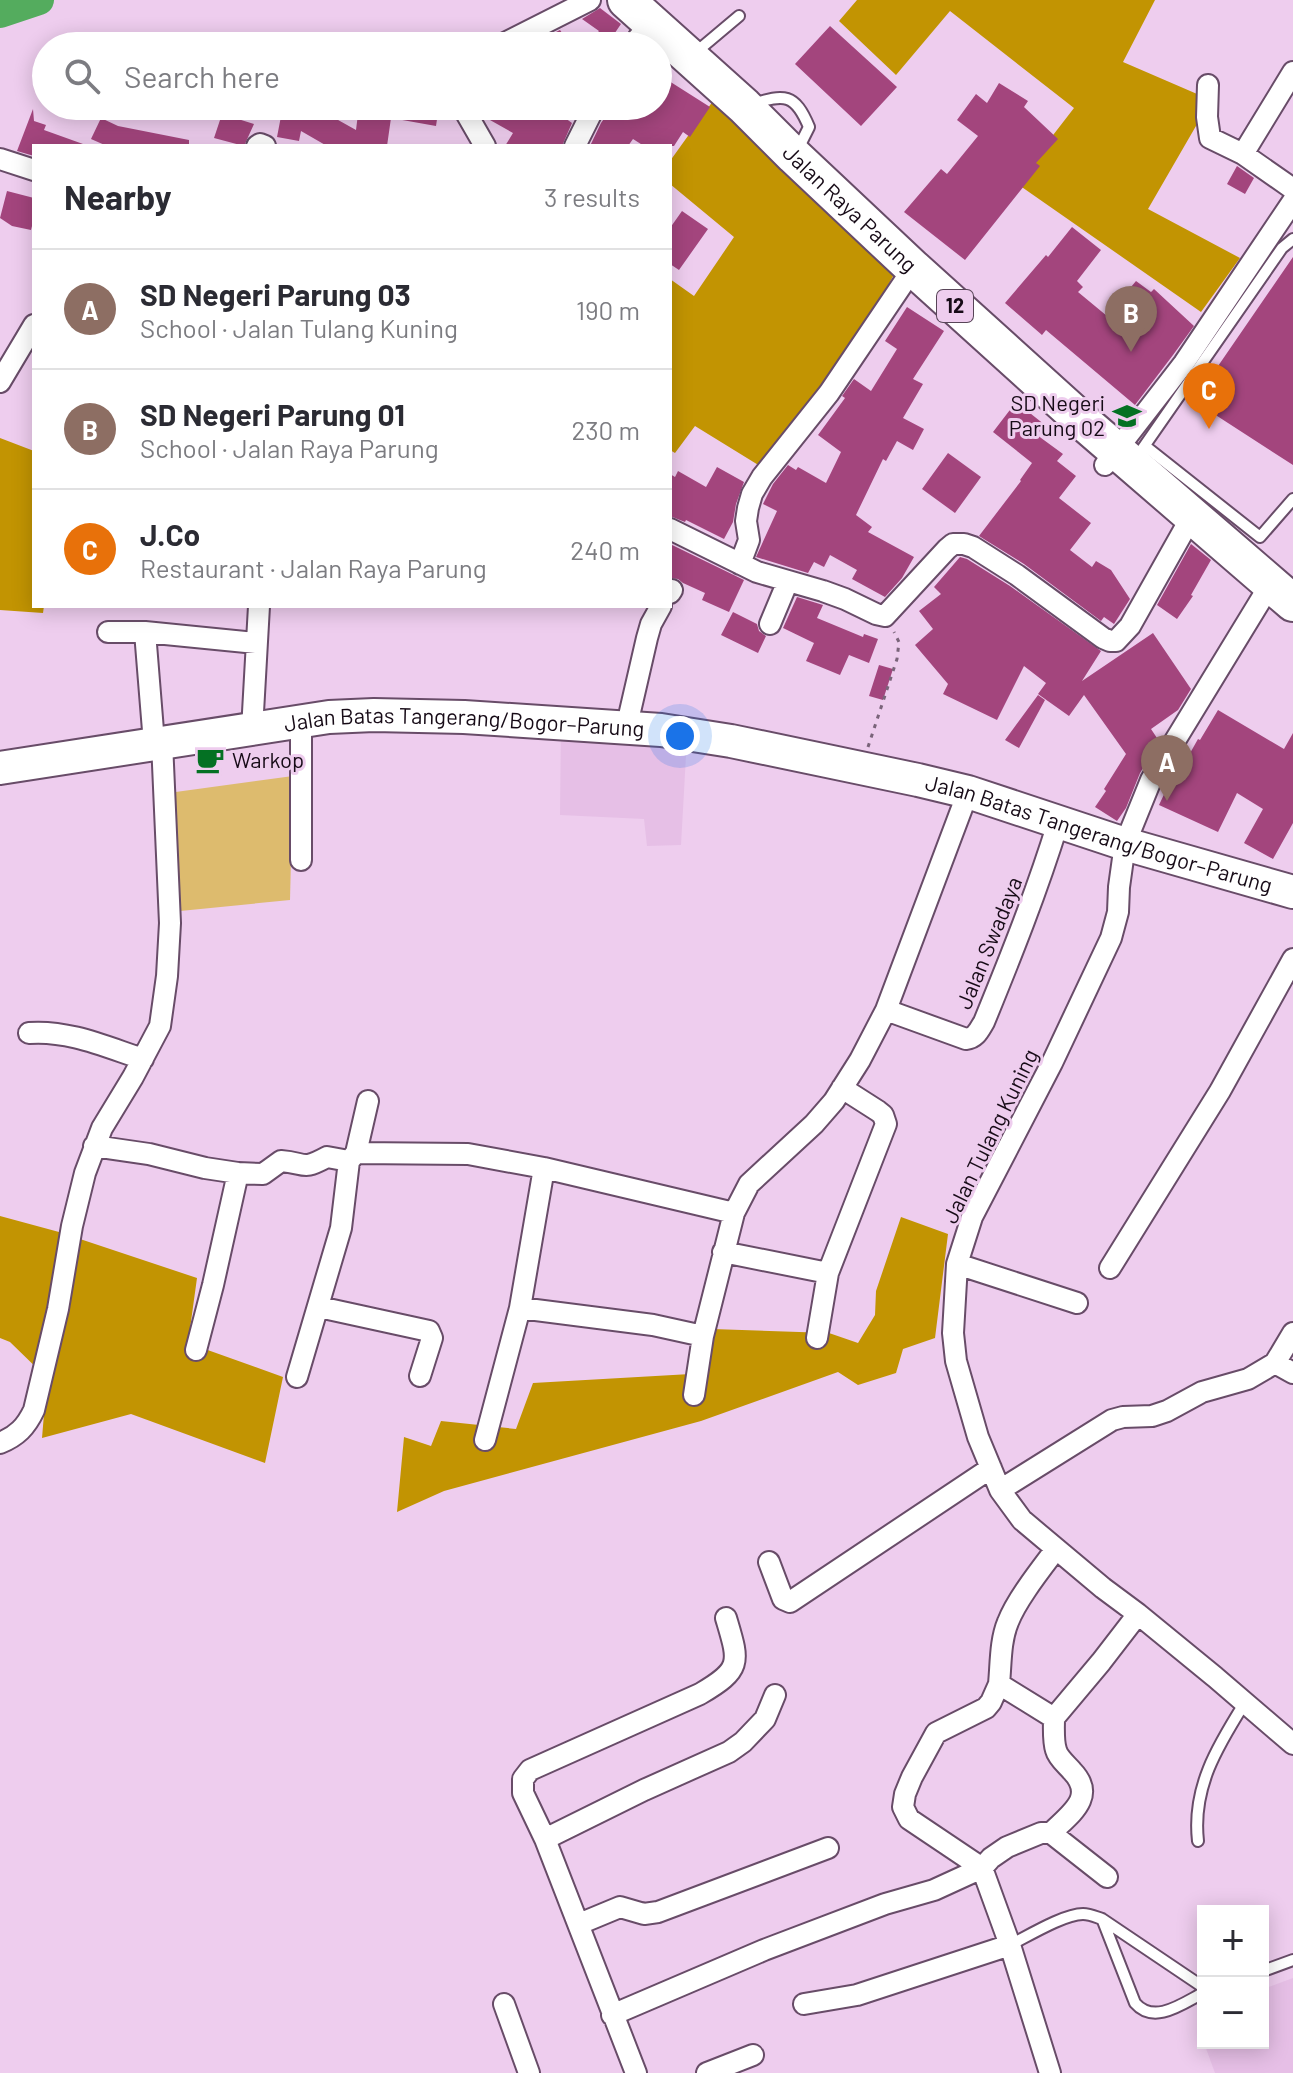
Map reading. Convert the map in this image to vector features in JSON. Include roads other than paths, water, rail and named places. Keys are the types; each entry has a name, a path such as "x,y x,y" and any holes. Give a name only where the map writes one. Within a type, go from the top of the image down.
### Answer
{"highway":[{"name":"Jalan Raya Parung","path":"672,51 744,106 912,267 1125,459 1250,547 1293,625"},
{"name":"Jalan Raya Parung","path":"672,58 904,282 1076,441 1125,459 1184,530 1278,601"}],"main road":[{"name":"Jalan Batas Tangerang/Bogor–Parung","path":"0,768 329,717 464,717 661,730 731,741 968,792 1125,844 1293,892"}],"street":[{"path":"527,32 590,0"},
{"path":"1243,154 1293,72"},
{"path":"1208,85 1210,138 1243,154 1293,189"},
{"path":"470,120 484,144"},
{"path":"576,144 588,120"},
{"path":"0,159 32,169"},
{"path":"1125,459 1184,363 1293,201"},
{"path":"740,564 749,540 746,521 752,494 829,393 904,282"},
{"path":"0,382 32,328"},
{"path":"672,530 757,572 823,591 885,616 947,549 953,544 964,544 1017,575 1110,641 1116,641 1130,626 1184,530"},
{"path":"770,624 788,581"},
{"name":"Jalan Tulang Kuning","path":"1278,601 1151,780 1125,844 1118,912 1111,938 1052,1063 972,1217 957,1264 953,1333 956,1361 967,1402 991,1468 1000,1490 1022,1520 1293,1744"},
{"path":"252,730 259,608"},
{"path":"626,729 651,624 661,608"},
{"path":"108,632 145,632 256,643"},
{"path":"0,1443 20,1432 34,1410 58,1309 78,1198 94,1146 160,1026 170,938 158,743 145,632"},
{"path":"301,722 301,860"},
{"path":"694,1395 703,1336 734,1213 749,1184 814,1124 860,1060 886,1010 968,792"},
{"name":"Jalan Swadaya","path":"886,1010 966,1039 976,1035 1031,904 1058,823"},
{"path":"1110,1268 1220,1091 1293,959"},
{"path":"29,1033 71,1036 143,1059"},
{"path":"817,1338 828,1273 886,1124 883,1115 842,1088"},
{"path":"297,1377 341,1228 353,1157 368,1101"},
{"path":"94,1146 149,1154 205,1168 263,1174 281,1161 305,1166 314,1165 327,1157 468,1154 544,1168 734,1213"},
{"path":"485,1440 520,1308 544,1168"},
{"path":"196,1350 238,1173"},
{"path":"723,1252 828,1273"},
{"path":"957,1264 1077,1303"},
{"path":"319,1307 429,1331 432,1338 420,1376"},
{"path":"520,1308 653,1325 703,1336"},
{"path":"1000,1490 1112,1420 1152,1416 1202,1392 1284,1368 1293,1333"},
{"path":"769,1562 783,1599 790,1602 991,1468"},
{"path":"1050,2073 982,1868 909,1819 903,1807 912,1777 936,1733 986,1708 991,1702 999,1684 1008,1621 1056,1549"},
{"path":"1051,1833 1080,1803 1083,1791 1080,1779 1055,1749 1054,1718 1138,1614"},
{"path":"636,2073 545,1839 523,1793 523,1779 527,1772 718,1684 735,1662 736,1652 726,1618"},
{"path":"999,1684 1054,1718"},
{"path":"545,1839 729,1752 765,1719 775,1695"},
{"path":"612,2015 764,1950 885,1904 934,1890 982,1868 1007,1847 1041,1833 1051,1833 1107,1877"},
{"path":"579,1924 620,1907 644,1914 658,1912 828,1848"},
{"path":"804,2004 857,1995 1010,1945"},
{"path":"504,2004 529,2073"},
{"path":"707,2073 753,2055"}],"lane":[{"path":"640,27 739,16"},
{"path":"1125,459 1189,380 1282,248 1293,239"},
{"path":"1250,547 1293,499"},
{"path":"1198,1841 1196,1823 1201,1787 1220,1742 1244,1704"},
{"path":"1010,1945 1074,1915 1086,1913 1102,1919 1197,1983"},
{"path":"1102,1919 1135,2003 1142,2010 1149,2013 1170,2010 1197,1996"},
{"path":"1269,1969 1293,1960"}],"waterway":[{"path":"0,13 39,0"}],"place":[{"name":"SD Negeri Parung 01","path":"1131,352"},
{"name":"SD Negeri Parung 02","path":"1127,416"},
{"name":"J.Co","path":"1209,429"},
{"name":"Warkop","path":"210,760"},
{"name":"SD Negeri Parung 03","path":"1167,801"}]}
